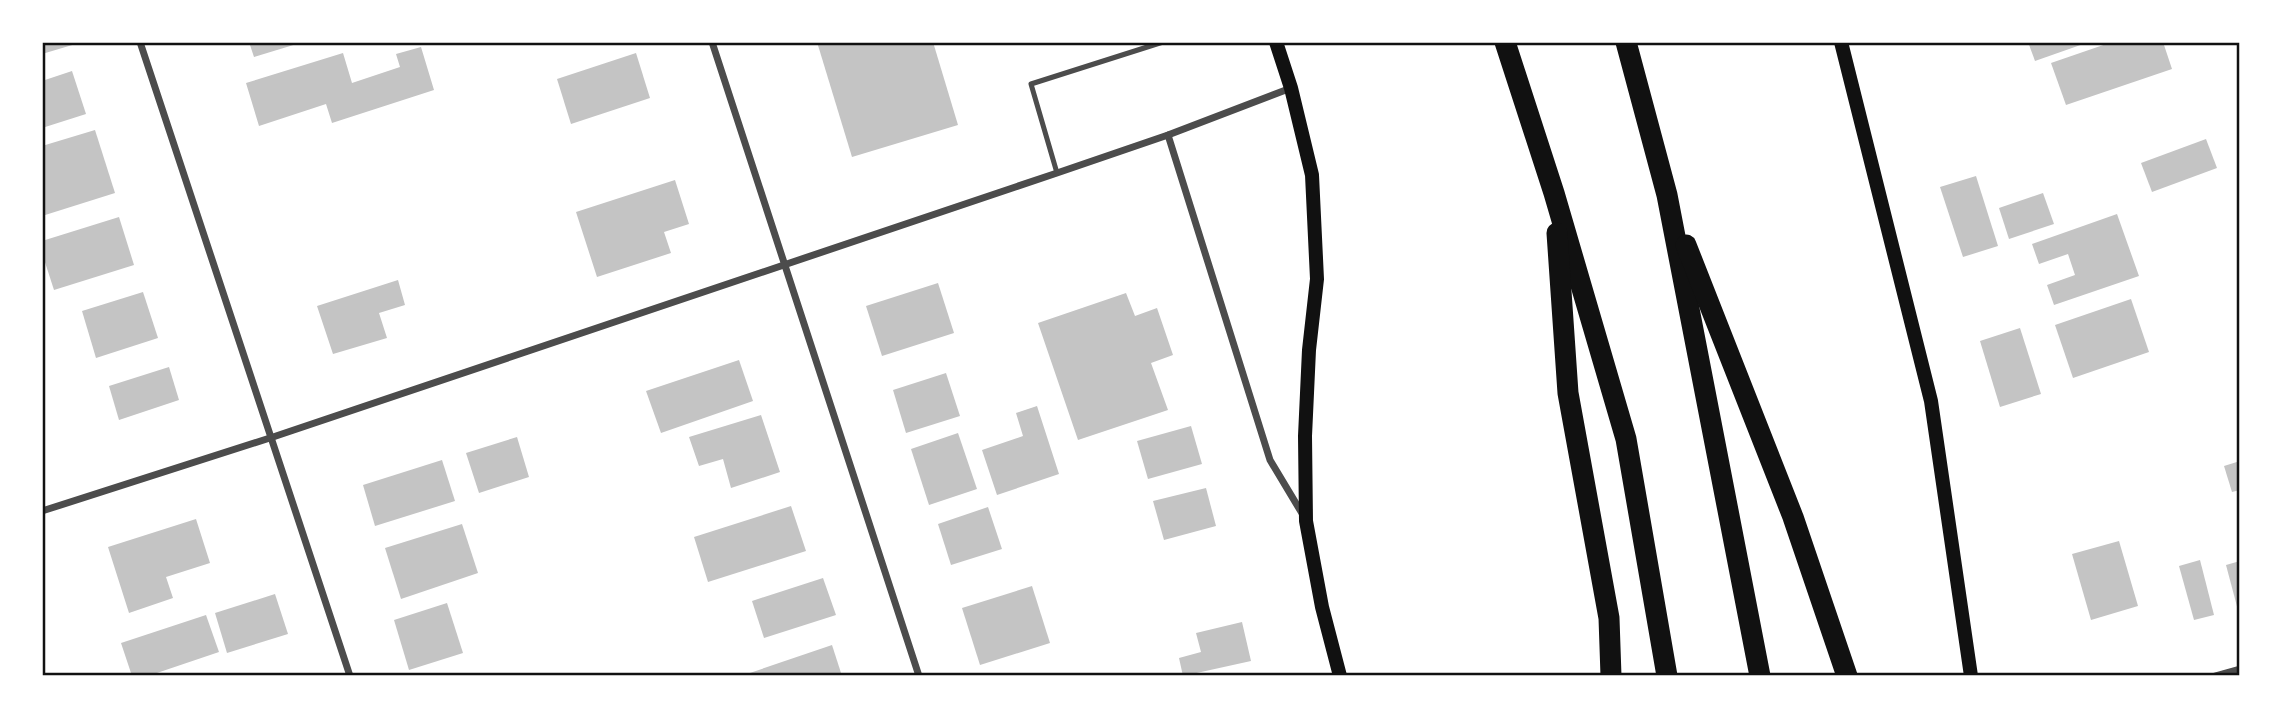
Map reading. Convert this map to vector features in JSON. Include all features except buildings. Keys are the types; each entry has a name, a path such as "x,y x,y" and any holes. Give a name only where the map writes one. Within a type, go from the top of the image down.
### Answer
{"highway":[{"path":"1505,42 1554,193 1626,439 1667,676"},
{"path":"1626,42 1667,195 1760,676"},
{"path":"1554,193 1568,393 1609,618 1611,676"},
{"path":"1667,195 1793,517 1847,676"}],"main road":[{"path":"1276,42 1291,88 1312,175 1317,279 1309,350 1305,436 1306,521 1322,607 1340,676"},
{"path":"1841,42 1931,401 1971,676"}],"street":[{"path":"140,42 350,676"},
{"path":"712,42 919,676"},
{"path":"42,511 273,437 1057,173 1168,135 1291,88"},
{"path":"1168,135 1270,460 1306,521"},
{"path":"2216,676 2240,669"}],"lane":[{"path":"1057,173 1031,84 1163,42"}]}
